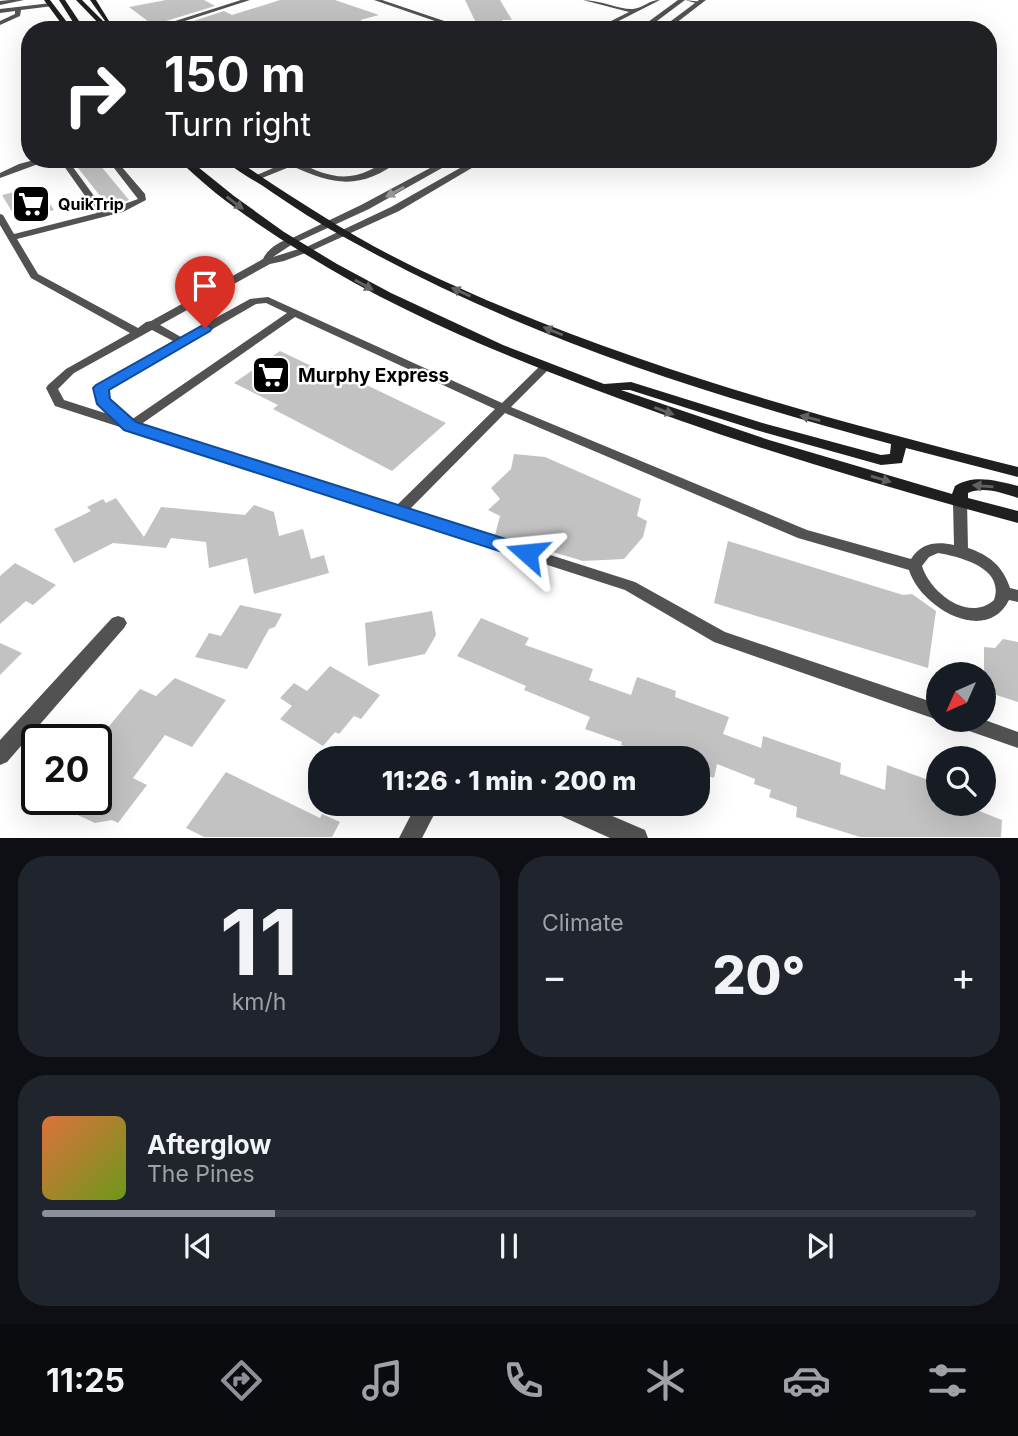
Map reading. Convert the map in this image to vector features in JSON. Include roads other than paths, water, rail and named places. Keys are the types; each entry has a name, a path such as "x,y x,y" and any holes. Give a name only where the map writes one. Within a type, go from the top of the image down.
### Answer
{"main road":[{"path":"62,0 76,21"},
{"path":"79,0 101,21"},
{"path":"93,0 106,21"},
{"path":"49,2 63,21"},
{"path":"193,168 239,206 305,250 408,308 545,367 768,446 1018,517"},
{"path":"241,168 342,234 473,298 633,362 725,393 1018,472"},
{"path":"593,385 631,387 774,431 881,460 897,459 899,442"},
{"path":"960,502 960,490 975,484 1018,492"}],"street":[{"path":"653,21 682,0"},
{"path":"674,21 701,1"},
{"path":"291,241 437,168"},
{"path":"305,250 395,209 467,168"},
{"path":"0,755 118,623"},
{"path":"410,838 422,816"},
{"path":"586,816 637,838"}],"lane":[{"path":"0,3 21,0"},
{"path":"33,0 40,6"},
{"path":"179,21 247,0"},
{"path":"377,0 441,21"},
{"path":"586,0 634,11"},
{"path":"614,21 657,0"},
{"path":"688,0 701,1"},
{"path":"0,11 40,6 49,2"},
{"path":"0,23 19,15 18,10"},
{"path":"0,176 21,166"},
{"path":"69,168 103,215"},
{"path":"12,237 103,215 142,200 142,195 119,168"},
{"path":"254,178 279,168"},
{"path":"303,168 331,181 344,182 379,168"},
{"path":"0,217 34,276 143,328 181,341"},
{"path":"267,261 270,254 291,241"},
{"path":"305,250 267,261 70,371 52,388 59,403 630,586 720,637 926,708"},
{"path":"130,426 102,401 101,388 254,302 268,300 503,408 803,534 915,566"},
{"path":"130,426 294,313"},
{"path":"398,512 545,367"},
{"path":"960,502 961,551"},
{"path":"938,547 961,551 981,560 993,570 1011,594 995,608 984,612 957,610 943,604 921,586 915,566 918,557 927,550 938,547"},
{"path":"995,732 1018,740"}],"place":[{"name":"QuikTrip","path":"31,204"},
{"name":"Murphy Express","path":"271,375"}]}
